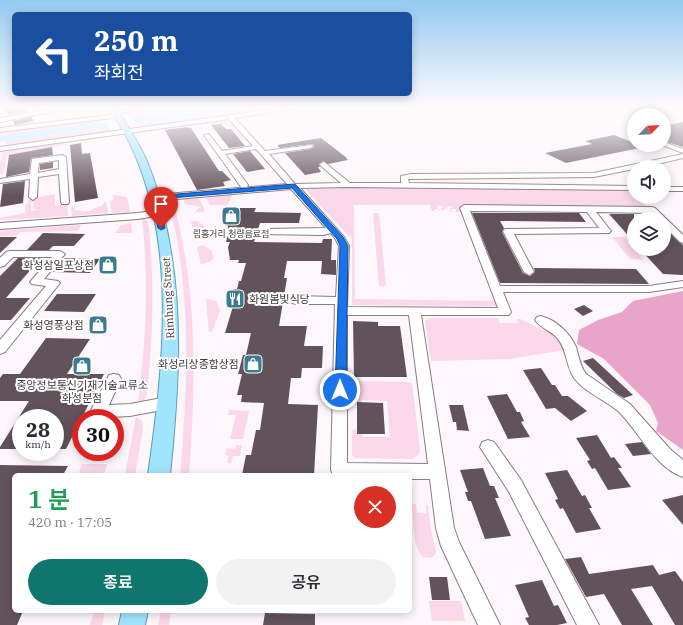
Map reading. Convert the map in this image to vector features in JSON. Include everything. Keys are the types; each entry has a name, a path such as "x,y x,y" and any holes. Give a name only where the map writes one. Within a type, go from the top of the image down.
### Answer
{"main road":[{"name":"Rimhung Street","path":"130,137 137,151 154,198 165,243 170,300 170,360 159,473"},
{"path":"132,625 135,613"}],"street":[{"path":"0,149 47,137"},
{"path":"209,137 244,185"},
{"path":"249,137 341,239 344,246 341,306 340,470 437,472"},
{"path":"221,153 310,146"},
{"path":"671,147 683,151"},
{"path":"665,160 683,156"},
{"path":"33,197 35,161 62,157 65,202"},
{"path":"324,164 348,185"},
{"path":"405,186 404,178 411,176 594,175 627,168"},
{"path":"0,181 63,171"},
{"path":"154,198 294,186 348,185 627,188"},
{"path":"671,189 683,189"},
{"path":"296,300 341,306 415,312 505,312 464,208 652,210 654,212"},
{"path":"529,272 508,231 606,231 589,209"},
{"path":"0,226 138,216 158,213"},
{"path":"671,228 683,240"},
{"path":"263,232 323,232 333,230"},
{"path":"0,264 10,254 60,254 36,282 54,283 0,349"},
{"path":"496,289 649,289 683,284"},
{"path":"415,312 445,528 451,546 489,625"},
{"path":"541,320 555,328 565,339 578,373 586,381 616,401 627,411 673,464 683,470"},
{"path":"99,409 114,379"},
{"path":"124,411 167,403"},
{"path":"488,447 515,486 588,625"}],"shaded area":[{"path":"36,137 74,137 7,146 7,144 5,144 6,141"},
{"path":"239,137 244,137 247,141 243,141"},
{"path":"64,143 64,145 7,155 4,173 0,174 0,162 3,152"},
{"path":"308,187 627,190 627,204 644,204 647,207 461,205 463,212 455,212 456,209 451,209 453,212 451,212 450,208 452,208 451,206 445,207 447,209 442,209 444,211 442,211 441,208 443,208 443,206 437,206 440,211 438,209 434,209 436,211 432,211 430,205 354,205 355,299 494,301 490,290 493,290 499,306 352,305 352,239 305,189 310,188"},
{"path":"55,194 55,206 67,203 68,216 0,220 0,218 25,213 26,204 31,203 31,211 40,209 33,209 34,202 28,203 29,199"},
{"path":"113,195 127,197 130,212 112,213 110,201 114,200"},
{"path":"232,196 228,205 210,205 206,198"},
{"path":"172,198 187,266 191,301 194,370 189,473 180,473 186,372 185,304 182,270 169,203"},
{"path":"199,198 205,211 203,212 196,212 196,210 201,207 185,204 183,199"},
{"path":"104,202 106,202 108,213 72,216 71,208 87,212 103,205"},
{"path":"373,213 379,213 386,286 379,286"},
{"path":"142,218 148,221 152,264 152,308 151,351 147,394 144,400 138,403 146,311"},
{"path":"191,222 199,222 212,232 210,231 208,235 197,233 198,234 194,234"},
{"path":"131,223 132,233 115,233 121,225"},
{"path":"81,226 77,231 20,232 16,236 0,236 0,231"},
{"path":"612,237 625,237 627,240 627,255"},
{"path":"203,245 211,250 214,258 211,261 201,264 197,247"},
{"path":"628,256 640,256 643,260 630,259"},
{"path":"683,291 683,450 656,431 658,423 650,405 604,359 577,344 579,330 598,320 622,312 633,301"},
{"path":"206,299 216,301 220,310 212,332 209,332"},
{"path":"434,318 498,318 500,323 518,323 517,319 520,319 559,337 565,350 509,359 431,361 425,321"},
{"path":"356,381 412,383 420,450 418,455 411,459 356,458 352,455 352,430 356,429 357,434 362,434 363,437 390,437 387,401 362,400 361,402 356,402 356,404 354,404 351,401 351,384"},
{"path":"229,410 249,411 243,439 230,439 236,415 228,415"},
{"path":"136,417 142,421 143,428 135,473 125,473"},
{"path":"236,445 242,445 240,456 233,456 231,463 227,463 229,456 225,455 227,448 235,449"},
{"path":"82,464 107,464 105,473 79,473"},
{"path":"412,504 416,504 417,513 426,513 426,505 428,505 431,530 436,552 431,558 423,557 419,552 415,540"},
{"path":"429,601 461,601 465,621 432,621"},
{"path":"93,613 105,613 102,625 90,625"},
{"path":"161,613 171,613 169,625 158,625"}],"water":[{"path":"0,137 36,137 0,142"}],"building":[{"path":"169,137 197,137 219,171 222,171 231,180 223,182 225,186 197,190"},
{"path":"221,137 238,137 245,146 229,148"},
{"path":"604,137 619,137 627,140 627,151 566,163 545,153 592,144 585,141"},
{"path":"671,137 683,137 683,147 671,143"},
{"path":"321,138 348,160 328,164 323,161 319,164 320,167 318,167 321,172 305,175 285,153 310,149 314,147 314,145 280,148 277,145"},
{"path":"81,143 82,154 90,153 98,198 75,202 70,145"},
{"path":"52,147 53,155 31,158 29,172 6,177 9,155"},
{"path":"250,151 265,169 247,172 233,154"},
{"path":"53,162 53,168 40,170 40,164"},
{"path":"25,181 23,203 0,207 3,184"},
{"path":"256,208 254,212 301,213 299,223 260,223 254,242 322,243 323,239 332,239 331,260 336,260 336,275 321,274 322,261 287,261 284,278 287,278 279,326 307,326 304,346 323,346 322,368 302,368 301,378 291,378 288,404 318,405 314,473 242,473 246,455 251,455 256,430 260,430 264,403 241,402 242,395 237,395 242,374 238,374 243,355 246,355 251,333 225,333 234,303 229,303 234,289 237,289 239,281 241,281 246,263 238,263 239,260 230,260 228,247 230,242 226,242 229,232 226,218 232,209"},
{"path":"472,213 579,213 586,222 500,221 504,228 502,232 523,273 530,276 535,272 534,268 636,269 649,284 500,283"},
{"path":"609,214 627,214 627,234"},
{"path":"43,233 85,234 74,246 53,246 49,250 27,250"},
{"path":"671,234 683,245 683,275 663,274 646,256 671,256"},
{"path":"0,237 17,237 0,253"},
{"path":"18,258 41,258 6,298 30,298 11,320 0,320 0,276"},
{"path":"65,258 100,259 90,273 53,272"},
{"path":"57,294 96,294 84,312 44,311"},
{"path":"584,305 593,311 583,316 574,309"},
{"path":"353,321 378,322 378,326 400,326 407,377 354,377"},
{"path":"46,338 90,339 67,374 104,374 86,409 72,409 72,437 66,449 64,449 64,409 24,409 29,401 0,401 0,378 3,374 20,374"},
{"path":"593,358 633,395 624,398 617,394 583,361"},
{"path":"541,368 552,385 555,385 562,396 568,396 587,411 571,421 555,408 546,409 523,370"},
{"path":"507,394 517,412 520,412 524,421 521,422 530,437 508,439 487,396"},
{"path":"357,402 383,403 385,434 357,434"},
{"path":"449,405 463,405 469,431 457,430 456,422 453,422"},
{"path":"12,428 12,449 0,449"},
{"path":"597,435 611,458 614,457 622,468 618,468 631,487 608,490 595,468 592,469 587,461 590,460 576,438"},
{"path":"642,442 651,454 633,456 625,444"},
{"path":"0,465 68,466 64,473 12,473 12,613 22,613 17,625 0,625"},
{"path":"483,468 490,486 494,486 499,498 495,498 511,536 485,539 471,501 468,501 465,492 468,492 460,470"},
{"path":"567,470 582,496 585,495 592,508 589,508 601,529 576,533 563,508 560,509 555,500 558,499 545,473"},
{"path":"683,495 683,525 662,500"},
{"path":"581,557 589,574 653,565 659,575 675,571 683,582 683,625 675,625 652,586 631,589 653,625 622,625 604,594 586,597 565,559"},
{"path":"429,577 447,577 450,600 432,600"},
{"path":"542,580 554,606 558,605 567,623 557,625 529,625 525,618 529,617 515,585"},
{"path":"265,613 315,614 315,625 263,625"}],"place":[{"name":"림흥거리 청량음료점","path":"231,216"},
{"name":"화성삼일포상점","path":"108,265"},
{"name":"화원봄빛식당","path":"235,299"},
{"name":"화성영풍상점","path":"98,325"},
{"name":"화성리상종합상점","path":"253,364"},
{"name":"중앙정보통신기재기술교류소 화성분점","path":"82,366"}],"route":[{"path":"161,228 154,198 294,186 341,239 344,246 340,390"}]}
